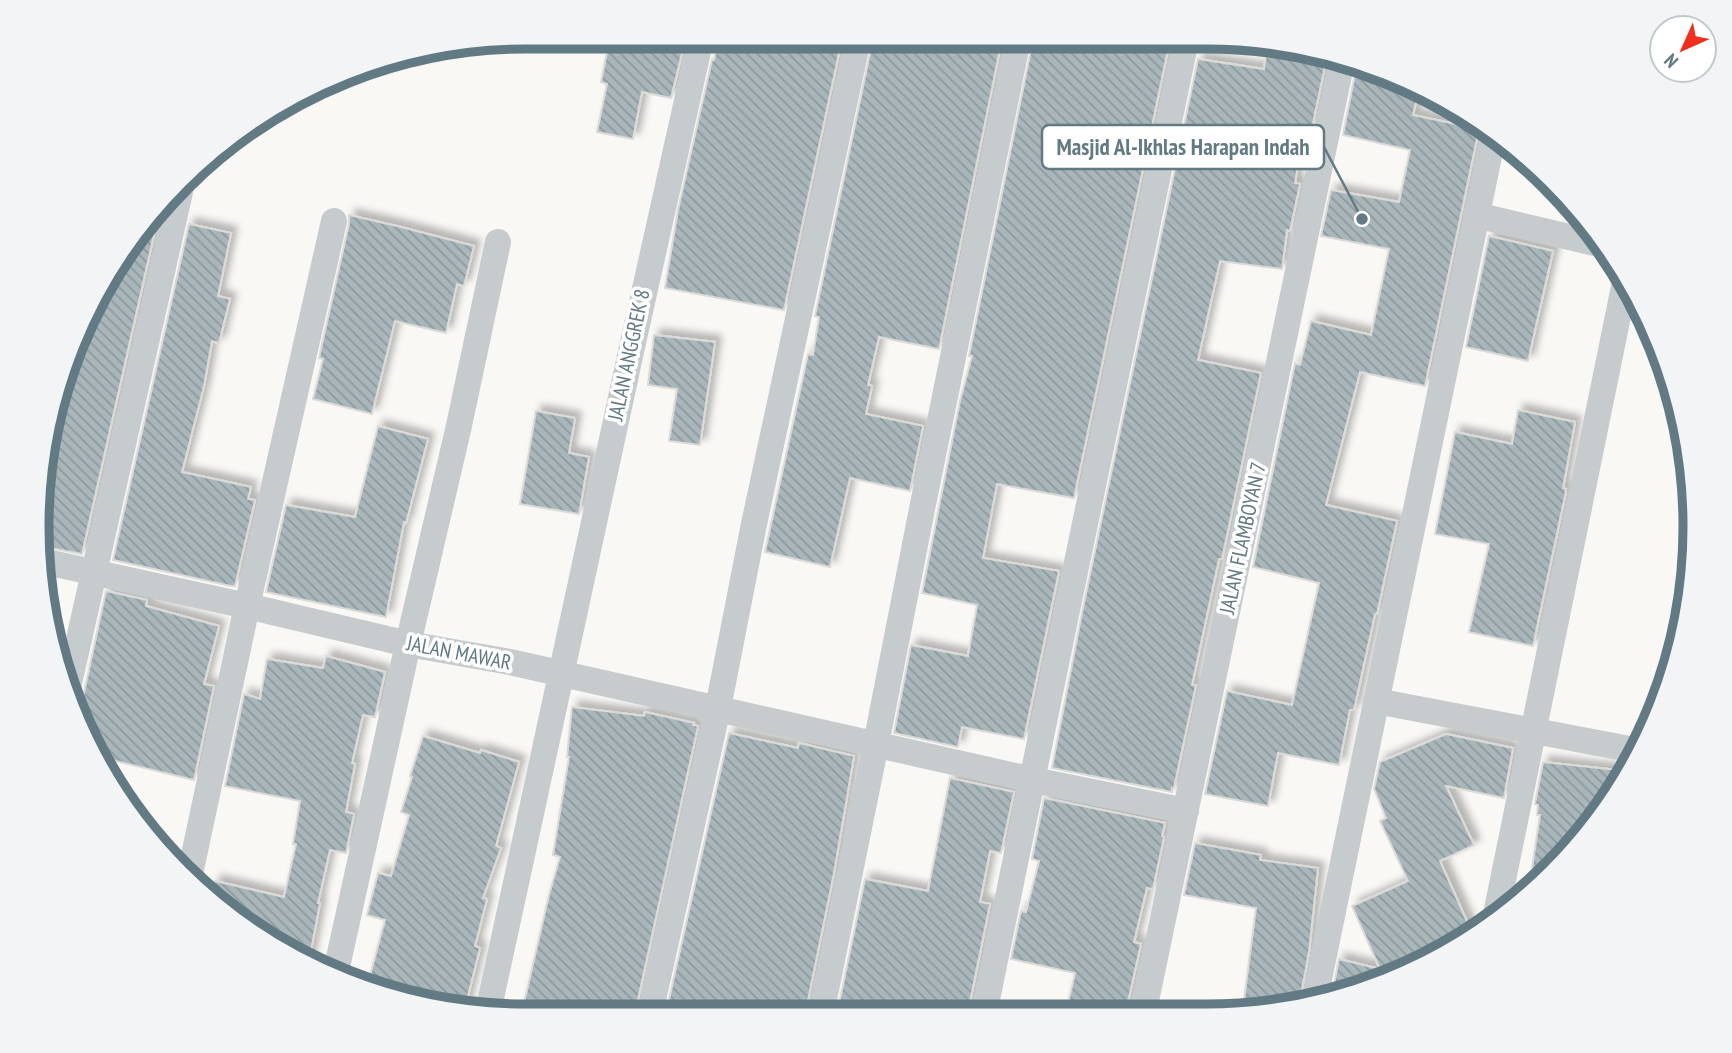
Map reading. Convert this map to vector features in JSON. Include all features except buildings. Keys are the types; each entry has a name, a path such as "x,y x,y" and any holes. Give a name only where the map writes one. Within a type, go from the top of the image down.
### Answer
{"street":[{"name":"JALAN ANGGREK 8","path":"490,1003 604,471 699,49"},
{"path":"651,1004 718,708 757,510 856,49"},
{"path":"823,1004 1016,49"},
{"path":"986,1004 1184,49"},
{"name":"JALAN FLAMBOYAN 7","path":"1145,1004 1340,68"},
{"path":"1316,991 1491,144"},
{"path":"71,671 178,200"},
{"path":"1476,215 1588,241"},
{"path":"192,866 334,221"},
{"path":"337,965 498,242"},
{"path":"1498,903 1622,294"},
{"name":"JALAN MAWAR","path":"50,562 408,644 510,662 1186,811"},
{"path":"1376,701 1628,749"}],"place":[{"name":"Masjid Al-Ikhlas Harapan Indah","path":"1362,219"}]}
